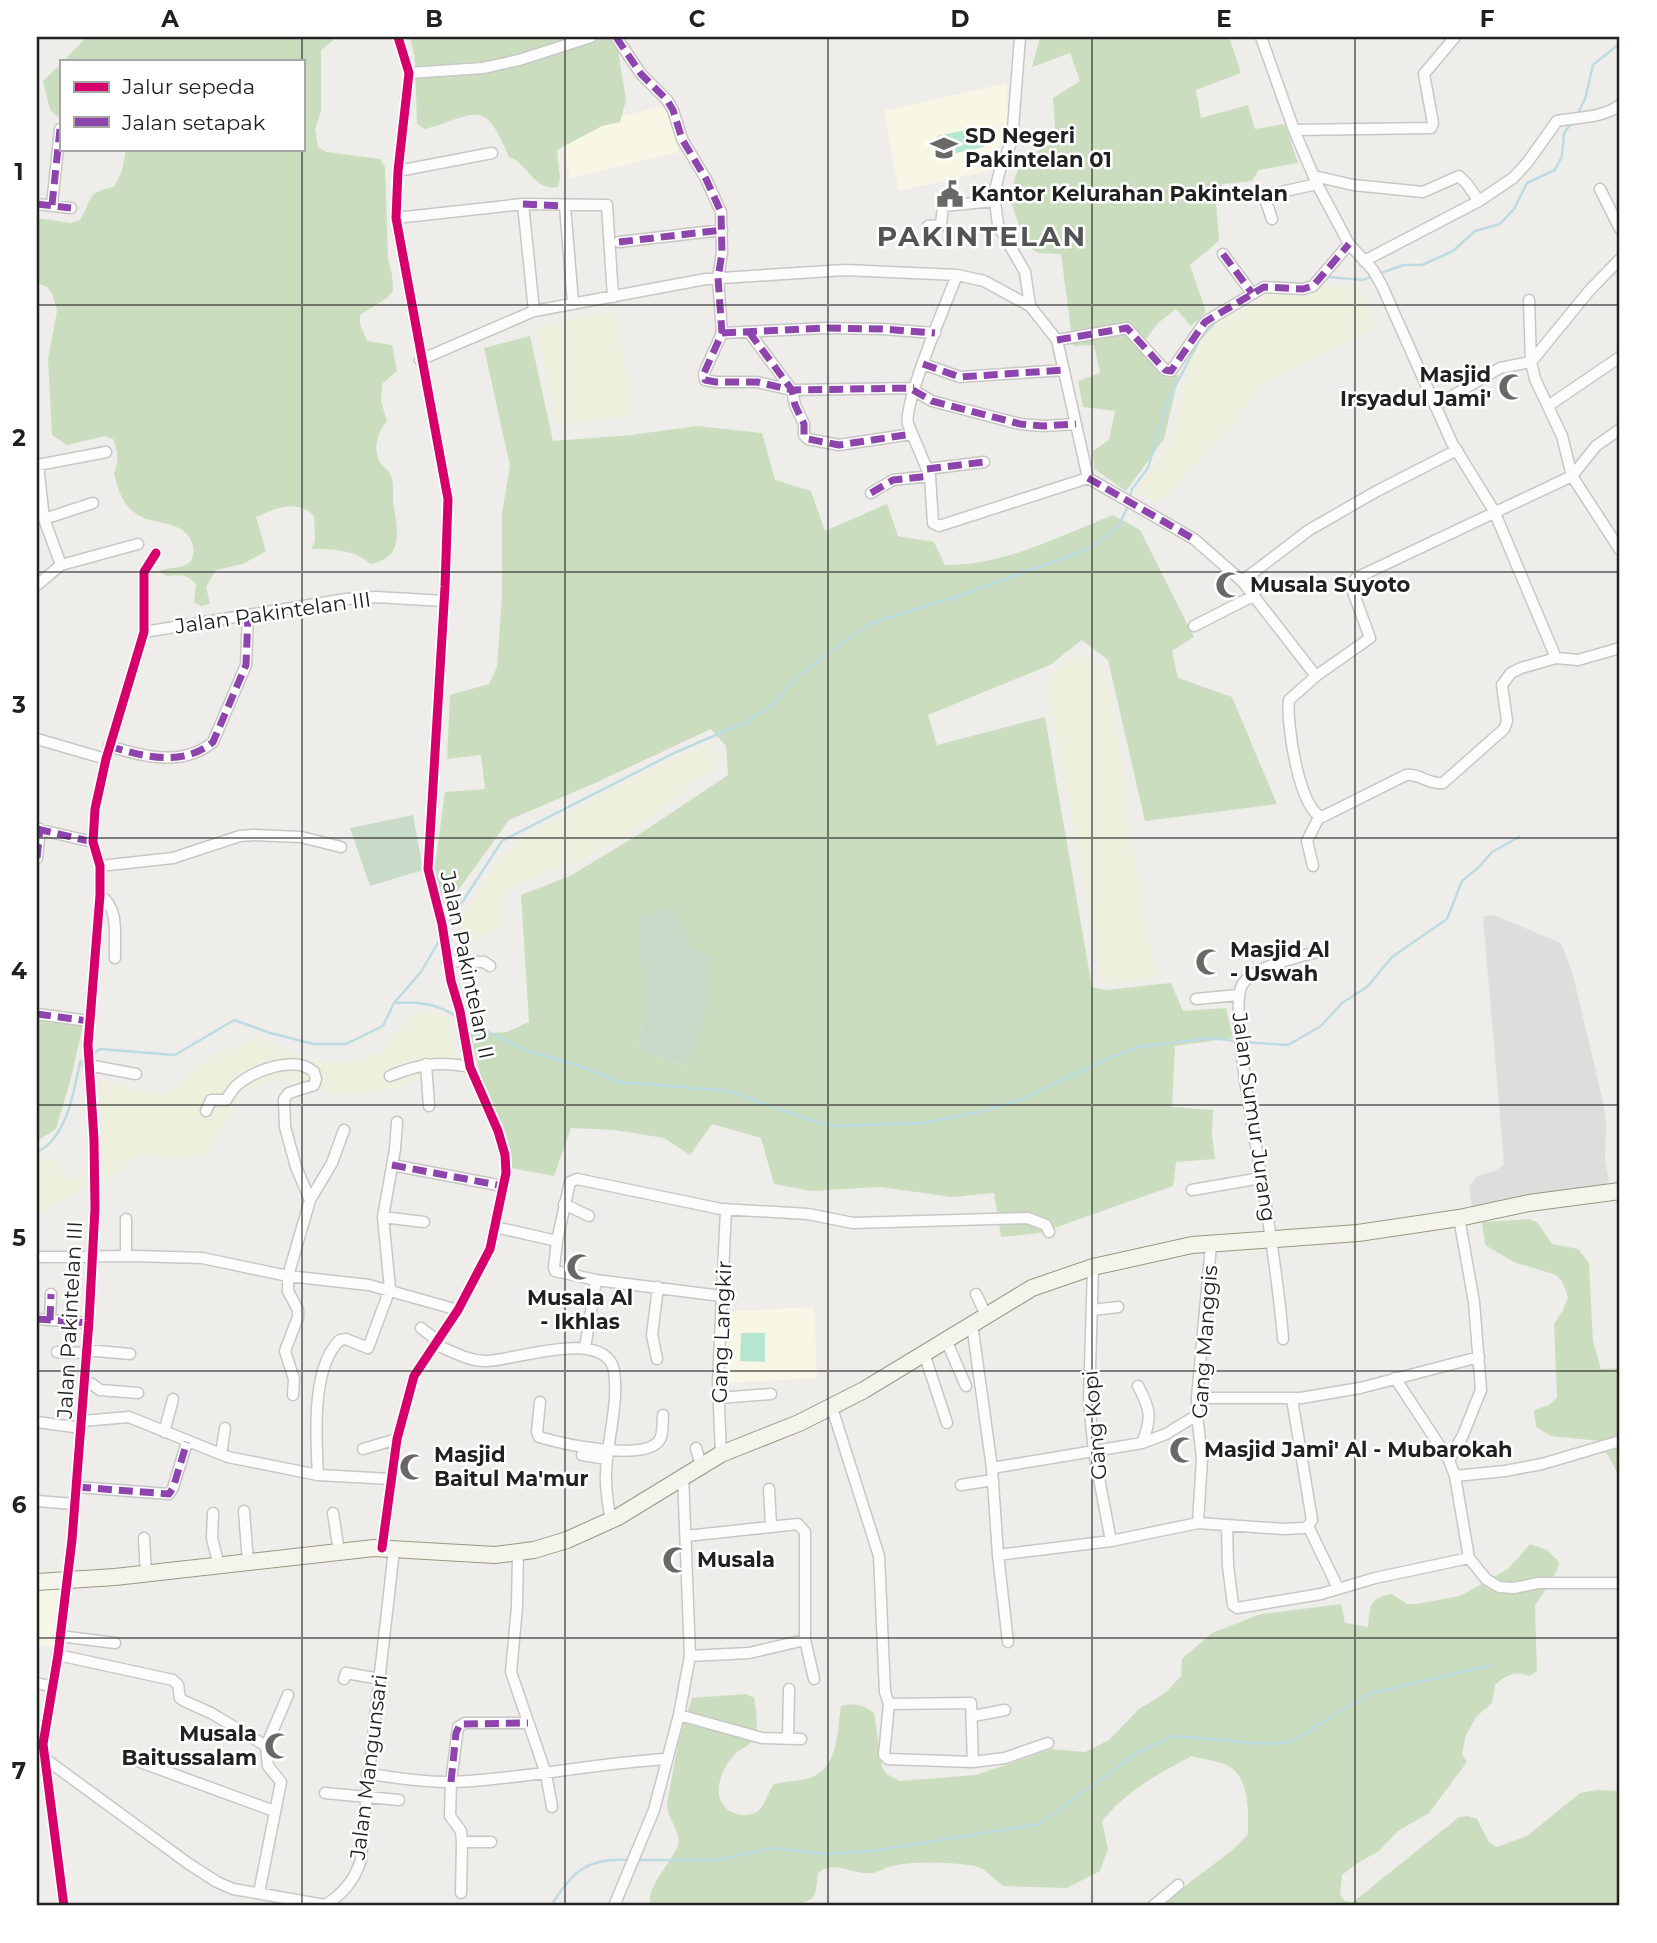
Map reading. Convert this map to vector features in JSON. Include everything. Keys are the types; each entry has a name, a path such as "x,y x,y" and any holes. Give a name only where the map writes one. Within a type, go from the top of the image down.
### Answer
{"main road":[{"path":"37,1582 66,1582 388,1548 475,1554 518,1552 567,1540 611,1521 721,1454 832,1408 1032,1287 1093,1267 1192,1245 1358,1233 1459,1218 1529,1203 1620,1191"}],"street":[{"path":"398,37 409,73 398,171 396,218 420,360 534,312 718,278 845,270 957,275 984,281 1030,306 1057,340 1088,478"},
{"path":"409,73 483,68 519,60 591,37"},
{"path":"616,37 641,74 667,100 682,139 706,179 721,212 722,253 718,278 722,333 704,373 705,380 757,382 792,390 914,389 932,401 1020,424 1076,424"},
{"path":"1020,37 1012,141 1001,166 995,201 998,225 1025,272 1030,306"},
{"path":"1261,37 1294,130 1316,180 1349,244 1373,270 1382,286 1435,406 1457,450 1494,511 1556,658"},
{"path":"1294,130 1431,128 1433,123 1424,74 1455,37"},
{"path":"1364,261 1479,201 1513,178 1557,121 1614,110 1620,105"},
{"path":"52,205 60,129"},
{"path":"398,171 492,153"},
{"path":"1272,219 1265,199 1267,195 1316,180 1423,192 1458,176 1479,201"},
{"path":"1600,189 1620,229"},
{"path":"928,226 941,225 943,206 995,201"},
{"path":"37,204 71,208"},
{"path":"396,218 523,204 607,205 613,297"},
{"path":"523,204 534,312"},
{"path":"565,206 573,303"},
{"path":"618,242 722,230"},
{"path":"1057,340 1127,328 1166,370 1171,371 1205,322 1252,293 1269,287 1309,288 1349,244"},
{"path":"1223,254 1252,293"},
{"path":"1435,406 1500,368 1531,362 1620,259"},
{"path":"957,275 914,389 907,415 928,472 933,523 939,526 1088,478 1194,539 1242,580 1316,676"},
{"path":"1529,300 1531,362 1535,379 1562,436 1572,476 1620,550"},
{"path":"722,333 827,328 935,333"},
{"path":"749,332 792,390 795,405 804,424 804,435 808,439 839,445 912,434"},
{"path":"1548,406 1620,357"},
{"name":"Jalan Pakintelan II","path":"388,1548 391,1479 397,1439 414,1376 458,1310 489,1249 503,1186 505,1155 498,1131 470,1067 460,1011 447,961 442,924 428,869 444,601 447,499 420,360"},
{"path":"923,365 960,377 1064,370"},
{"path":"1319,817 1299,779 1288,709 1291,696 1370,638 1352,589 1356,578 1572,476 1596,446 1620,429"},
{"path":"1242,580 1309,530 1457,450"},
{"path":"61,565 44,519 38,465 106,452"},
{"path":"872,493 893,480 984,462"},
{"path":"44,519 93,503"},
{"path":"37,585 61,565 138,544"},
{"name":"Jalan Pakintelan III","path":"64,1906 40,1758 40,1743 58,1655 77,1487 89,1323 95,1208 88,1045 100,895 100,866 93,842 95,809 109,746 144,632 144,572 156,553"},
{"path":"1194,626 1255,595"},
{"name":"Jalan Pakintelan III","path":"144,632 366,597 444,601"},
{"path":"109,746 141,756 169,758 203,751 213,742 246,665 248,615"},
{"path":"1319,817 1326,816 1372,790 1406,775 1416,775 1430,782 1443,783 1504,729 1507,721 1502,685 1505,678 1521,668 1556,658 1578,660 1620,648"},
{"path":"37,739 106,759"},
{"path":"1313,866 1307,841 1319,817"},
{"path":"37,858 38,829 93,842"},
{"path":"100,866 173,858 240,836 301,837 341,847"},
{"path":"100,895 112,905 114,912 115,958"},
{"name":"Jalan Sumur Jurang","path":"1283,1339 1279,1293 1243,1057 1238,995 1249,976 1319,951"},
{"path":"447,961 484,962 490,966"},
{"name":"Jalan Sumur Jurang","path":"1196,999 1238,995"},
{"path":"37,1014 89,1021"},
{"path":"88,1062 136,1074"},
{"path":"390,1076 413,1066 426,1064 470,1067"},
{"path":"426,1064 429,1106"},
{"path":"206,1111 211,1100 226,1100 235,1087 261,1071 292,1065 311,1069 316,1079 314,1085 289,1093 283,1102 288,1145 310,1200"},
{"path":"318,1475 316,1433 321,1375 325,1364 340,1340 346,1339 367,1349 369,1347 390,1289 383,1217 397,1122"},
{"path":"293,1395 294,1379 285,1352 298,1310 288,1291 288,1276 310,1200 332,1163 344,1130"},
{"path":"392,1165 503,1186"},
{"path":"1192,1190 1261,1178"},
{"path":"721,1296 596,1280 555,1271 557,1241 569,1182 577,1179 726,1209 808,1214 853,1223 1028,1218 1046,1226 1049,1232"},
{"path":"564,1204 589,1216"},
{"name":"Gang Langkir","path":"721,1454 721,1296 726,1209"},
{"path":"383,1217 424,1222"},
{"path":"1449,1460 1463,1435 1480,1390 1475,1302 1459,1218"},
{"path":"126,1219 126,1256"},
{"path":"495,1227 557,1241"},
{"name":"Gang Manggis","path":"1198,1523 1202,1458 1196,1415 1211,1245"},
{"path":"41,1257 202,1258 288,1276 390,1289 458,1310"},
{"name":"Gang Kopi","path":"1093,1267 1089,1402 1094,1452 1111,1541"},
{"path":"584,1348 596,1280"},
{"path":"657,1359 652,1335 658,1287"},
{"path":"50,1320 51,1294"},
{"path":"976,1294 1008,1642"},
{"path":"1093,1310 1118,1307"},
{"path":"37,1319 89,1323"},
{"path":"421,1328 437,1343 472,1360 486,1361 550,1350 584,1348 601,1352 610,1360 614,1371 614,1399 606,1486 611,1521"},
{"path":"946,1340 967,1386"},
{"path":"57,1352 131,1354"},
{"path":"924,1353 947,1423"},
{"path":"1197,1398 1292,1399 1360,1388 1479,1357"},
{"path":"1395,1378 1449,1460 1455,1476 1469,1558 1486,1579 1499,1587 1514,1588 1538,1583 1620,1583"},
{"path":"84,1384 92,1384 100,1390 138,1393"},
{"path":"1138,1386 1150,1416 1142,1443"},
{"path":"719,1398 771,1394"},
{"path":"164,1432 173,1399"},
{"path":"998,1555 1111,1541 1198,1523 1283,1529 1308,1526 1312,1520 1292,1399"},
{"path":"540,1402 537,1432 539,1437 608,1454"},
{"path":"832,1408 879,1556 885,1692 889,1704 884,1755 888,1759 973,1762 1005,1758 1048,1743"},
{"path":"582,1455 633,1451 655,1445 661,1437 663,1415"},
{"path":"992,1468 1142,1443 1166,1434 1196,1415"},
{"path":"37,1422 82,1425 129,1417 221,1454 318,1475 391,1479"},
{"path":"221,1454 225,1428"},
{"path":"363,1449 397,1439"},
{"path":"1455,1476 1542,1464 1620,1441"},
{"path":"77,1487 169,1494 187,1442"},
{"path":"696,1448 701,1465"},
{"path":"614,1906 654,1811 679,1715 690,1656 683,1475"},
{"path":"961,1485 993,1480"},
{"path":"769,1489 771,1525"},
{"path":"37,1501 75,1504"},
{"path":"244,1511 248,1562"},
{"path":"333,1513 339,1552"},
{"path":"213,1514 212,1538 219,1566"},
{"path":"686,1536 797,1524 805,1532 805,1640 814,1679"},
{"path":"1227,1525 1228,1566 1233,1605 1237,1608 1321,1594 1469,1558"},
{"path":"1308,1526 1338,1588"},
{"path":"144,1538 146,1574"},
{"name":"Jalan Mangunsari","path":"40,1758 189,1864 233,1889 325,1906 344,1891 356,1876 361,1860 367,1774 380,1679 388,1548"},
{"path":"518,1552 517,1607 510,1668 546,1774 552,1807"},
{"path":"60,1636 115,1643"},
{"path":"690,1656 749,1653 805,1640"},
{"path":"58,1655 173,1680 178,1685 180,1698 184,1702 211,1713 266,1746"},
{"path":"344,1679 346,1673 380,1679"},
{"path":"37,1683 53,1686"},
{"path":"788,1739 789,1689"},
{"path":"259,1893 281,1782 268,1766 266,1746 288,1695"},
{"path":"889,1704 971,1703 973,1762"},
{"path":"973,1716 1005,1710"},
{"path":"679,1715 762,1738 801,1739"},
{"path":"461,1893 461,1831 450,1816 456,1733 460,1724 528,1723"},
{"path":"367,1774 451,1782 546,1774 626,1761 667,1759"},
{"path":"140,1762 274,1811"},
{"path":"325,1793 399,1800"},
{"path":"462,1842 491,1842"},
{"path":"1153,1906 1178,1885"}],"shaded area":[{"name":"SD Negeri Pakintelan 01","path":"1007,83 1008,125 988,171 899,191 884,111"},
{"path":"668,105 679,152 570,178 559,131"},
{"path":"1322,286 1359,287 1375,326 1261,385 1229,429 1159,504 1134,492 1171,443 1190,360 1212,325 1274,293 1308,296"},
{"path":"615,310 634,415 557,425 536,328"},
{"path":"1080,652 1103,669 1117,727 1128,815 1156,980 1103,984 1048,693 1051,677"},
{"path":"709,742 722,760 637,828 586,857 509,886 498,908 503,928 470,942 458,919 465,914 495,864 519,838"},
{"path":"413,815 423,870 370,886 350,828"},
{"path":"673,906 693,948 711,957 705,1018 687,1066 638,1049 647,1001 639,947 638,917"},
{"path":"1493,915 1561,943 1573,975 1604,1106 1605,1160 1609,1182 1607,1185 1472,1207 1469,1187 1477,1176 1495,1171 1504,1164 1483,917"},
{"path":"415,1011 437,1012 451,1019 457,1068 441,1071 407,1085 366,1094 330,1094 304,1084 274,1079 241,1092 205,1156 180,1158 142,1155 103,1181 98,1079 162,1096 173,1092 196,1066 259,1037 302,1059 341,1064 379,1054"},
{"path":"37,1159 57,1161 67,1182 88,1172 89,1186 65,1196 37,1218"},
{"path":"814,1307 817,1378 725,1383 721,1312"},
{"path":"37,1587 62,1590 55,1647 37,1645"}],"green space":[{"path":"86,37 337,37 321,50 321,111 315,130 318,147 326,152 380,159 385,167 388,258 393,291 387,298 360,315 360,324 367,341 392,345 397,371 382,384 381,401 387,421 376,446 380,462 391,476 397,526 393,550 381,561 370,564 350,553 311,549 315,541 314,516 300,507 278,508 256,517 266,551 243,564 216,570 206,587 210,604 201,606 194,602 196,584 193,580 182,576 166,576 159,571 190,562 193,546 189,537 177,527 138,515 124,502 114,473 117,456 113,439 105,436 67,445 52,435 48,359 57,311 52,293 47,287 37,283 37,218 71,223 80,220 94,194 114,187 122,171 126,150 304,150 304,60 65,60"},
{"path":"410,37 616,37 626,100 620,122 602,126 557,150 560,178 558,187 543,185 516,160 509,157 493,125 485,118 468,115 425,129 417,124 415,59"},
{"path":"1040,37 1229,37 1241,73 1196,90 1201,118 1248,105 1255,129 1285,124 1298,163 1259,170 1252,181 1222,184 1216,200 1219,241 1190,265 1206,312 1191,326 1176,309 1158,323 1140,347 1166,378 1179,375 1164,439 1126,491 1094,469 1093,451 1109,440 1115,411 1083,407 1078,381 1100,373 1094,345 1073,346 1061,254 1038,253 1027,246 1011,203 1015,177 1023,158 1056,142 1053,98 1080,81 1070,53 1032,67"},
{"path":"60,65 60,118 50,110 43,81"},
{"path":"980,127 984,147 942,156 937,136"},
{"path":"530,336 553,441 631,435 697,426 762,433 775,480 811,491 825,531 887,504 898,536 934,542 945,565 988,561 1010,555 1113,515 1140,530 1194,637 1172,651 1178,678 1232,697 1277,804 1145,821 1108,660 1082,640 1050,665 928,715 937,745 1045,717 1092,987 1106,990 1171,983 1183,1011 1226,1008 1233,1038 1175,1046 1172,1107 1213,1110 1215,1159 1176,1162 1173,1186 1040,1233 1001,1237 994,1193 952,1197 880,1187 811,1191 774,1184 761,1138 712,1124 690,1155 664,1138 614,1130 571,1128 554,1176 506,1167 469,1034 507,1032 529,1022 521,895 570,876 728,775 726,746 711,729 509,820 446,907 433,880 445,792 485,789 481,755 447,759 450,695 489,684 497,667 502,597 502,513 510,466 484,348","holes":["639,947 693,1048 687,1066 638,1049 647,1001"]},
{"path":"37,1020 83,1025 56,1129 37,1141"},
{"path":"1528,1219 1537,1222 1552,1244 1578,1249 1589,1263 1593,1341 1601,1369 1620,1368 1620,1504 1618,1474 1600,1441 1551,1436 1536,1427 1534,1410 1549,1405 1557,1398 1554,1324 1568,1297 1562,1281 1556,1275 1514,1262 1485,1245 1482,1222"},
{"path":"741,1333 765,1333 765,1362 740,1361"},
{"path":"1530,1544 1547,1550 1559,1562 1557,1571 1535,1606 1537,1671 1529,1676 1511,1674 1495,1685 1492,1703 1476,1717 1466,1735 1462,1754 1467,1762 1429,1813 1398,1831 1379,1851 1342,1875 1340,1894 1345,1901 1353,1902 1459,1817 1477,1819 1489,1842 1497,1847 1527,1836 1580,1793 1597,1790 1620,1791 1620,1906 1165,1906 1248,1834 1247,1800 1239,1776 1225,1765 1192,1756 1143,1784 1112,1810 1102,1821 1108,1849 1100,1871 1067,1888 1003,1886 983,1869 975,1866 923,1863 902,1864 871,1873 837,1867 824,1869 818,1873 813,1897 790,1906 651,1906 651,1892 678,1846 678,1835 667,1804 678,1744 692,1698 746,1694 754,1698 756,1731 750,1743 730,1760 722,1773 719,1788 719,1795 726,1808 738,1814 757,1812 773,1785 807,1779 821,1772 832,1756 841,1706 846,1705 862,1706 874,1713 882,1767 887,1774 899,1781 976,1775 1052,1749 1085,1752 1109,1740 1139,1709 1165,1693 1181,1676 1182,1659 1212,1633 1261,1614 1341,1604 1345,1623 1368,1627 1370,1608 1379,1598 1392,1594 1407,1604 1416,1604 1460,1596 1508,1569"}],"waterway":[{"path":"1577,115 1585,99 1593,65 1620,43"},
{"path":"1378,274 1404,265 1422,265 1453,251 1475,231 1500,224 1514,209 1527,183 1555,170 1562,156 1564,133 1571,124"},
{"path":"1320,286 1328,277 1363,280 1371,277"},
{"path":"1130,498 1132,489 1148,468 1168,400 1200,339 1217,320"},
{"path":"446,927 502,841 674,753 746,722 774,704 795,678 869,624 964,594 1091,548 1119,525 1129,504"},
{"path":"1243,1042 1288,1045 1321,1026 1342,1003 1367,987 1392,957 1447,919 1462,881 1492,852 1519,837"},
{"path":"93,1054 100,1049 175,1055 234,1020 270,1033 314,1044 346,1044 383,1026 394,1003 421,972 440,939"},
{"path":"396,1003 427,1004 456,1016"},
{"path":"465,1021 525,1050 580,1066 619,1082 729,1091 834,1126 922,1123 988,1110 1022,1099 1138,1047 1211,1038 1236,1041"},
{"path":"37,1152 56,1136 62,1125 72,1100 80,1062 84,1059"},
{"path":"636,1860 718,1860 772,1848 827,1854 873,1851 1039,1824 1137,1753 1173,1736 1266,1744 1291,1742 1369,1694 1491,1665"},
{"path":"551,1906 566,1884 583,1869 603,1861 630,1860"}],"marked path":[{"path":"616,37 641,74 667,100 682,139 706,179 721,212 722,253 718,278 722,333 704,373 705,380 757,382 792,390 914,388"},
{"path":"52,205 60,129"},
{"path":"37,204 71,208"},
{"path":"523,204 565,206"},
{"path":"619,242 722,230"},
{"path":"1057,340 1127,328 1165,370 1171,371 1205,322 1264,287 1303,289 1313,286 1349,244"},
{"path":"1223,254 1252,293"},
{"path":"722,333 827,328 935,333"},
{"path":"749,332 792,390 795,405 804,424 804,435 808,439 839,445 912,434"},
{"path":"923,364 960,377 1064,370"},
{"path":"913,390 932,401 1020,424 1076,424"},
{"path":"927,469 984,462"},
{"path":"871,493 893,480 930,476"},
{"path":"1088,478 1194,539"},
{"path":"109,746 163,758 189,755 213,742 246,665 248,615"},
{"path":"37,829 93,842"},
{"path":"37,858 40,829"},
{"path":"37,1014 89,1021"},
{"path":"392,1165 503,1186"},
{"path":"50,1320 51,1294"},
{"path":"37,1319 89,1323"},
{"path":"77,1487 169,1494 187,1442"},
{"path":"451,1782 456,1733 460,1724 528,1723"}],"cycle path":[{"path":"382,1548 397,1439 414,1376 458,1310 490,1249 506,1173 505,1155 498,1131 470,1067 460,1011 451,981 442,924 428,869 448,499 396,218 398,171 409,73 398,37"},
{"path":"64,1906 43,1744 58,1655 72,1540 89,1321 95,1208 88,1045 100,895 100,866 93,842 95,809 106,759 144,632 144,572 156,553"}],"place":[{"name":"SD Negeri Pakintelan 01","path":"944,148"},
{"name":"Kantor Kelurahan Pakintelan","path":"950,194"},
{"name":"Masjid Irsyadul Jami'","path":"1512,387"},
{"name":"Musala Suyoto","path":"1229,585"},
{"name":"Masjid Al - Uswah","path":"1209,962"},
{"name":"Musala Al - Ikhlas","path":"580,1267"},
{"name":"Masjid Jami' Al - Mubarokah","path":"1183,1450"},
{"name":"Masjid Baitul Ma'mur","path":"413,1467"},
{"name":"Musala","path":"676,1560"},
{"name":"Musala Baitussalam","path":"278,1746"}],"district":[{"name":"PAKINTELAN","path":"982,236"}]}
